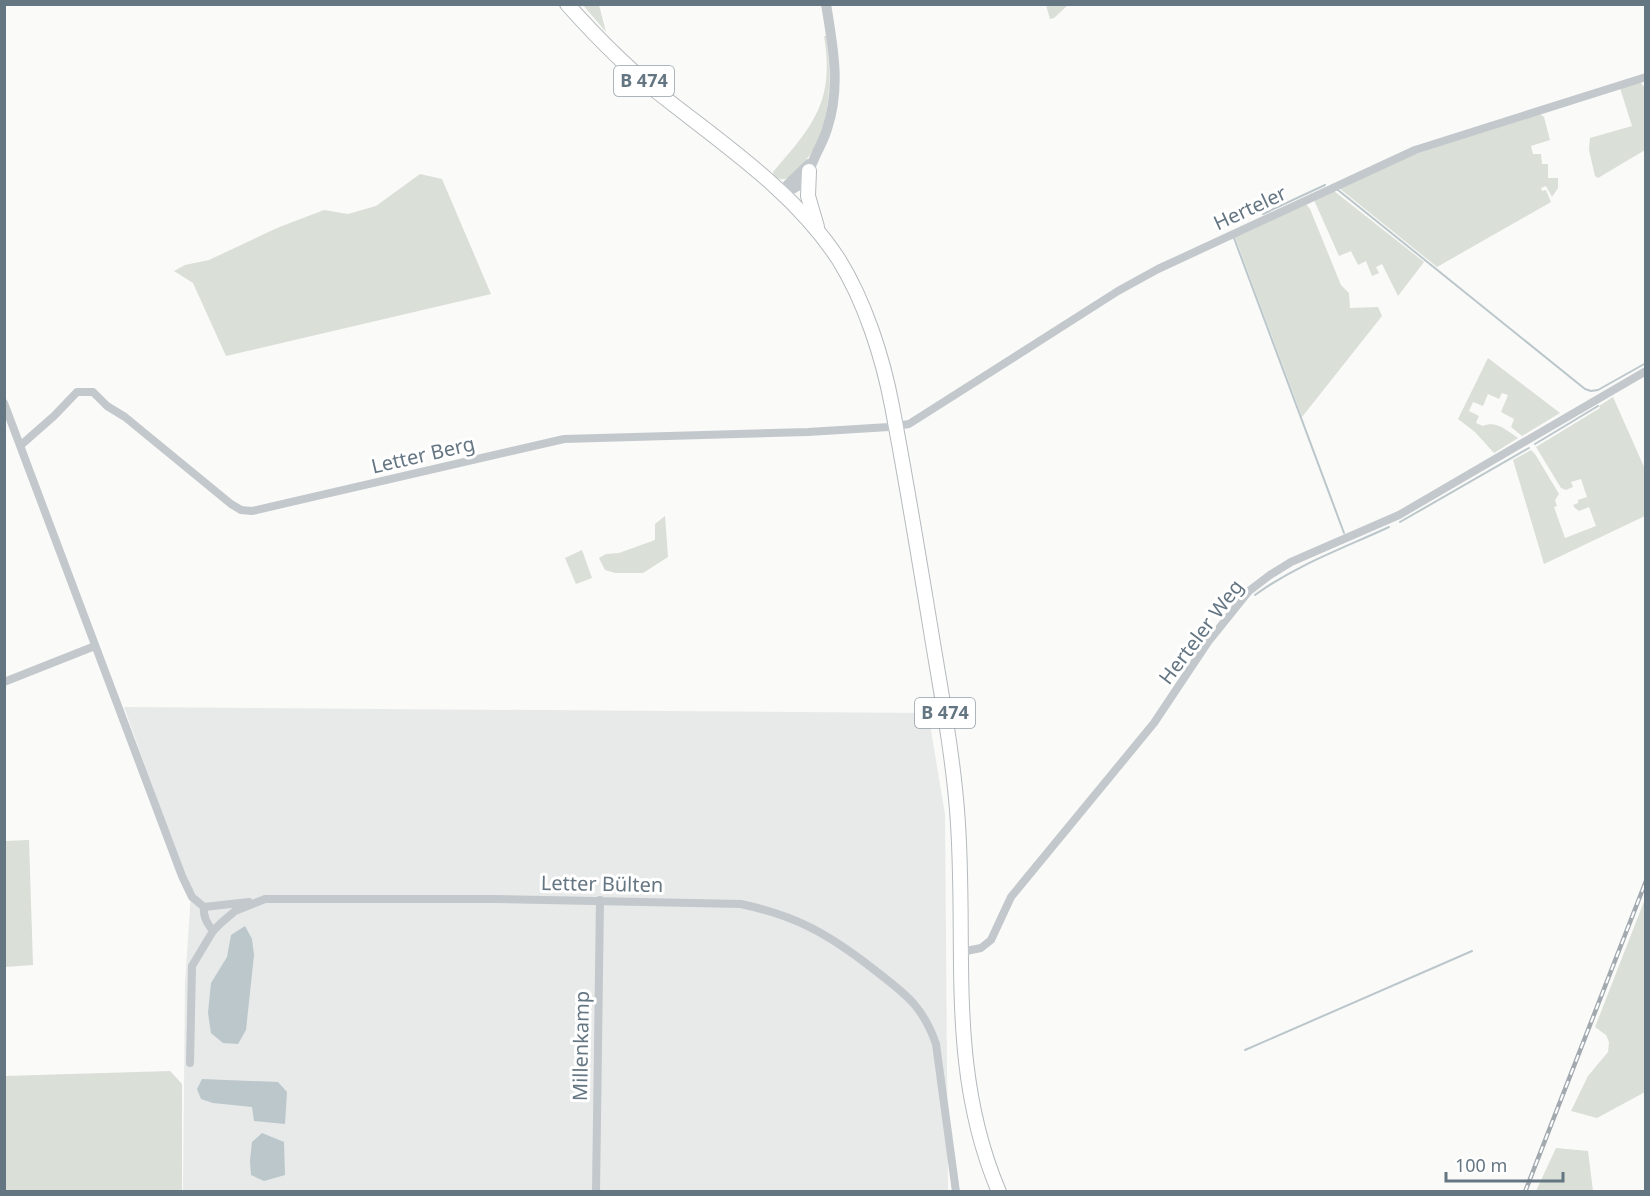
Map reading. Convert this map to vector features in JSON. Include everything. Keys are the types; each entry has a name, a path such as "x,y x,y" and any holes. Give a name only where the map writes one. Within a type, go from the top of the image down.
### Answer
{"main road":[{"name":"B 474","path":"567,4 604,44 642,78 765,177 780,192 839,261 871,330 888,386 896,426 952,759 959,845 962,1018 968,1084 982,1149 999,1191"},
{"path":"809,171 808,196 819,235"}],"street":[{"path":"780,192 796,188 809,171 829,122 835,84 834,52 826,4"},
{"name":"Herteler","path":"896,426 909,424 1118,291 1167,264 1415,150 1646,77"},
{"path":"780,192 815,158"},
{"name":"Herteler Weg","path":"961,952 981,948 992,940 1011,897 1154,723 1208,642 1249,591 1270,574 1292,562 1399,515 1646,371"},
{"name":"Letter Berg","path":"21,445 77,392 93,392 107,406 125,417 231,504 241,510 252,512 564,439 808,432 896,426"},
{"path":"4,403 182,876 192,897 204,907 258,901"},
{"path":"4,682 95,646"},
{"name":"Letter Bülten","path":"190,1064 192,966 213,931 235,911 258,901 265,899 600,900 741,904 771,910 800,921 842,944 909,997 921,1010 936,1044 956,1191"},
{"name":"Millenkamp","path":"596,1191 600,900"},
{"path":"204,907 204,915 213,931"}],"shaded area":[{"path":"1046,4 1068,5 1050,19"},
{"path":"583,5 599,5 606,32"},
{"path":"824,36 826,36 829,89 824,125 809,156 792,175 787,179 781,179 774,176 773,172 810,126 823,95 827,59"},
{"path":"1640,82 1645,88 1645,150 1598,178 1595,176 1589,150 1590,138 1632,126 1620,88"},
{"path":"1540,114 1544,117 1550,140 1531,146 1533,154 1541,154 1542,164 1548,164 1548,178 1558,178 1558,188 1552,197 1546,186 1541,188 1542,191 1546,190 1551,202 1437,267 1339,188 1415,154"},
{"path":"420,174 442,179 491,294 226,356 193,283 174,271 185,265 209,260 277,228 324,210 348,214 376,206"},
{"path":"1334,191 1424,262 1398,296 1382,264 1376,267 1379,273 1372,276 1366,261 1358,265 1351,251 1339,256 1314,200"},
{"path":"1306,204 1341,285 1349,293 1350,308 1378,307 1382,316 1302,417 1235,237"},
{"path":"1488,358 1560,413 1522,436 1511,427 1514,419 1501,412 1508,395 1502,393 1499,399 1488,394 1483,406 1473,402 1469,411 1479,416 1476,423 1483,426 1497,425 1518,438 1494,453 1475,432 1458,419"},
{"path":"1613,397 1645,469 1645,516 1544,564 1513,460 1531,450 1535,454 1559,494 1555,500 1557,506 1554,507 1565,538 1596,526 1589,507 1579,511 1573,505 1578,503 1578,500 1587,497 1581,479 1571,482 1573,487 1566,490 1561,488 1536,447 1600,408 1599,406"},
{"path":"665,516 668,557 643,573 615,573 605,570 599,558 655,540 655,524"},
{"path":"582,550 592,578 576,584 565,558"},
{"path":"124,707 928,713 945,814 948,1191 183,1191 185,983 191,894"},
{"path":"29,840 33,965 5,967 5,841"},
{"path":"1645,899 1645,1092 1597,1118 1571,1111 1588,1076 1608,1052 1609,1042 1606,1035 1595,1027"},
{"path":"245,926 252,939 254,955 246,1030 238,1044 223,1043 211,1033 208,1013 211,983 227,957 231,935"},
{"path":"170,1071 182,1084 182,1191 5,1191 5,1076"},
{"path":"202,1079 278,1082 287,1092 285,1124 254,1121 252,1107 213,1103 201,1099 197,1089"},
{"path":"262,1133 284,1142 285,1175 264,1181 251,1175 250,1161 252,1142"},
{"path":"1556,1148 1588,1151 1593,1191 1536,1191"}],"waterway":[{"path":"1263,214 1325,185"},
{"path":"1338,190 1585,389 1598,390 1646,363"},
{"path":"1234,238 1344,533"},
{"path":"1535,444 1598,406"},
{"path":"1400,522 1529,448"},
{"path":"1255,595 1304,566 1389,527"},
{"path":"1245,1050 1472,951"}],"railway":[{"path":"1525,1192 1646,881"}]}
